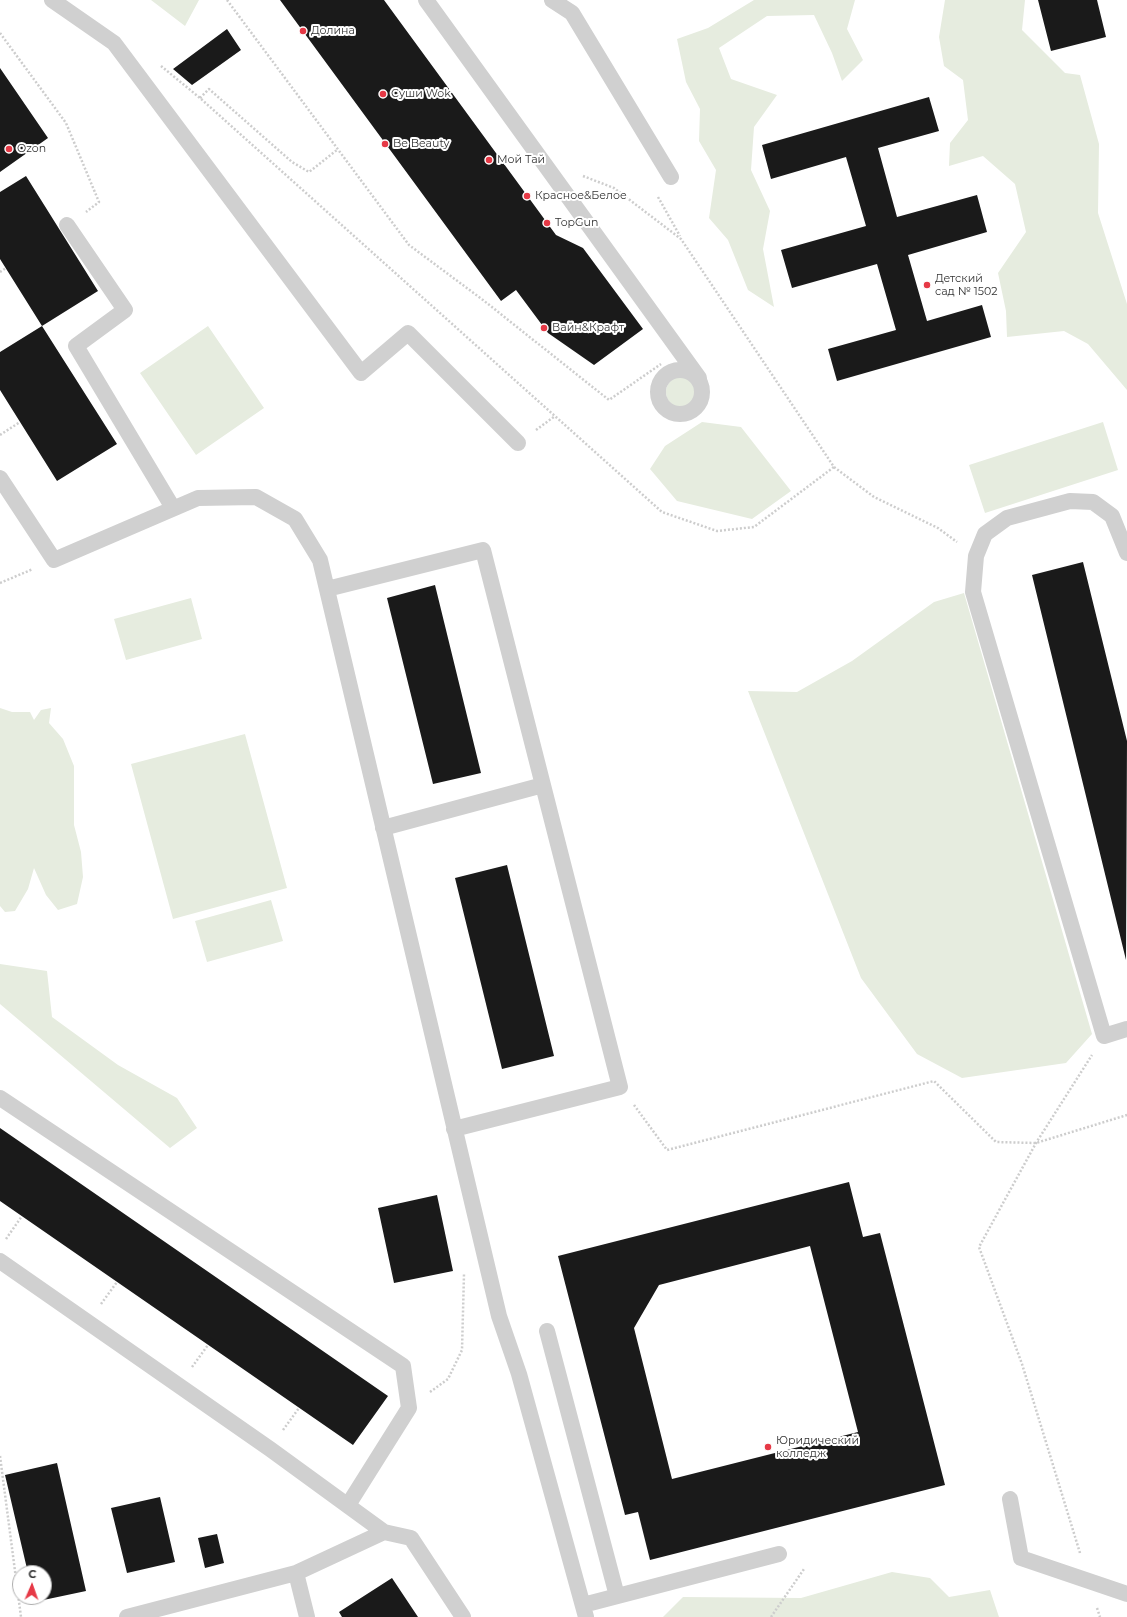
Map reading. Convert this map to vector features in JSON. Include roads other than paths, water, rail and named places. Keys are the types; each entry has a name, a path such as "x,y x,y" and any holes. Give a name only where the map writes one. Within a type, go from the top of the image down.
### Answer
{"lane":[{"path":"52,0 114,43 361,373 408,333 518,443"},
{"path":"426,0 699,378"},
{"path":"552,0 574,6 671,177"},
{"path":"68,225 125,310 76,346 173,508"},
{"path":"0,478 54,560 198,498 256,497 296,519 320,560 499,1316 519,1374 584,1611 617,1596 779,1554"},
{"path":"1127,553 1112,516 1093,502 1070,501 1007,518 985,534 976,556 973,592 1104,1036 1127,1029"},
{"path":"327,589 483,550 620,1087 454,1129"},
{"path":"383,828 543,785"},
{"path":"0,1098 403,1366 409,1408 348,1505"},
{"path":"0,1261 270,1449 384,1532 411,1538 463,1617"},
{"path":"547,1331 617,1596"},
{"path":"1010,1499 1021,1558 1127,1594"},
{"path":"127,1617 296,1573 384,1532"},
{"path":"296,1573 307,1617"}],"place":[{"name":"Долина","path":"303,31"},
{"name":"Суши Wok","path":"383,94"},
{"name":"Be Beauty","path":"385,144"},
{"name":"Ozon","path":"9,149"},
{"name":"Мой Тай","path":"489,160"},
{"name":"Красное&Белое","path":"527,196"},
{"name":"TopGun","path":"547,223"},
{"name":"Детский сад № 1502","path":"927,285"},
{"name":"Вайн&Крафт","path":"544,328"},
{"name":"Юридический колледж","path":"768,1447"}]}
